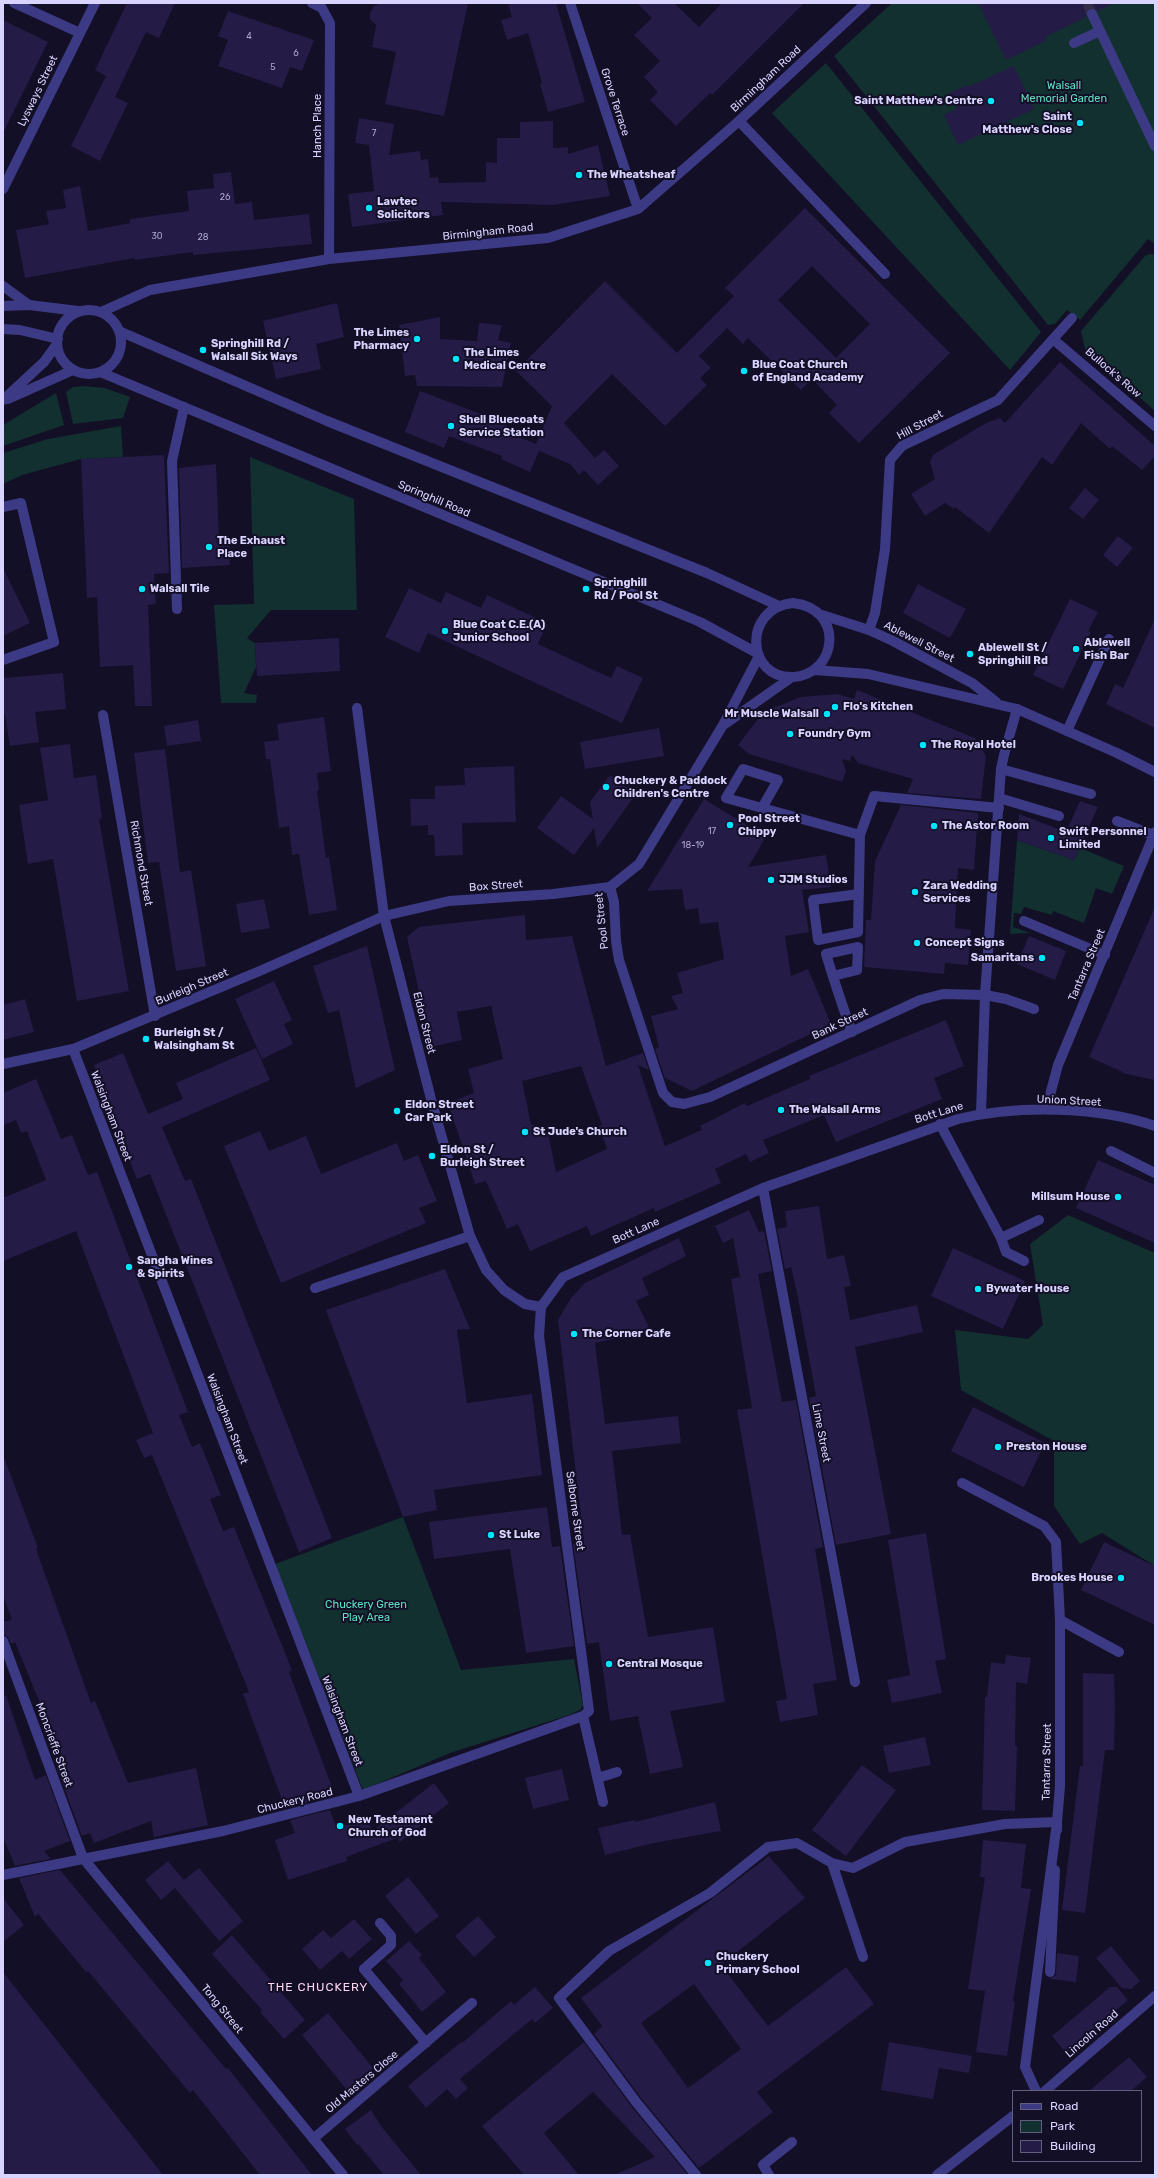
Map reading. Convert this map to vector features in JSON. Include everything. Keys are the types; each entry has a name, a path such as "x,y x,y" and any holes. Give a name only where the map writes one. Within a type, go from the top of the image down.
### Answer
{"street":[{"path":"14,3 80,33"},
{"name":"Lysways Street","path":"3,190 95,3"},
{"name":"Hanch Place","path":"312,3 326,6 330,23 329,259"},
{"name":"Grove Terrace","path":"570,3 638,209"},
{"name":"Birmingham Road","path":"100,312 150,290 329,259 548,238 638,209 739,121 866,3"},
{"path":"1092,14 1155,146"},
{"path":"1074,43 1100,31"},
{"path":"739,121 885,274"},
{"path":"3,286 29,305"},
{"path":"3,306 29,305 78,311"},
{"path":"3,401 44,362 57,342 63,323 72,314 78,311 89,309 100,312 113,320 119,331 121,344 117,357 110,366 100,372 84,373 73,370 65,364 59,354 57,342"},
{"name":"Hill Street","path":"869,630 875,613 885,549 890,460 902,446 998,400 1054,340 1072,318"},
{"path":"3,329 20,330 57,342"},
{"path":"119,331 327,421 707,573 779,606"},
{"name":"Bullock's Row","path":"1054,340 1155,426"},
{"path":"3,401 73,370"},
{"name":"Springhill Road","path":"100,372 700,622 758,655"},
{"path":"177,609 172,461 184,407"},
{"path":"3,507 20,503 54,642 3,660"},
{"path":"793,603 802,604 822,615 828,627 829,643 824,660 815,670 804,675 792,677 783,676 771,671 758,655 755,640 758,626 767,613 779,606 793,603"},
{"name":"Ablewell Street","path":"822,615 869,630 972,683 998,704"},
{"path":"1067,731 1109,639"},
{"name":"Pool Street","path":"710,1097 684,1104 672,1102 663,1093 619,960 616,941 614,902 610,887 638,864 723,725 758,655"},
{"name":"Ablewell Street","path":"815,670 868,674 1017,709 1117,752 1155,772"},
{"name":"Pool Street","path":"723,725 792,677"},
{"name":"Eldon Street","path":"357,708 384,916 431,1099 470,1236 486,1270 504,1290 525,1304 541,1307"},
{"name":"Bott Lane","path":"541,1307 564,1277 763,1188 940,1124 981,1114 985,995 1002,769 1004,755 1017,709"},
{"name":"Richmond Street","path":"103,715 155,1016"},
{"path":"762,808 778,780 742,769 726,798 762,808 860,835"},
{"path":"1002,769 1091,794"},
{"path":"859,894 813,900 818,940 858,932 859,894 860,835 874,796 999,803 1059,816"},
{"path":"1117,821 1154,833"},
{"name":"Tantarra Street","path":"1048,1110 1058,1065 1105,955 1154,833"},
{"name":"Box Street","path":"384,916 449,901 553,894 610,887"},
{"name":"Burleigh Street","path":"3,1064 73,1049 155,1016 384,916"},
{"path":"1024,921 1105,955"},
{"path":"833,976 852,1032"},
{"name":"Bank Street","path":"710,1097 920,1000 943,994 985,995 1006,999 1034,1008"},
{"name":"Walsingham Street","path":"73,1049 359,1796"},
{"name":"Union Street","path":"981,1114 1048,1110 1119,1115 1155,1126"},
{"path":"940,1124 1001,1238 1006,1252 1024,1261"},
{"path":"1111,1151 1155,1172"},
{"name":"Lime Street","path":"763,1188 855,1682"},
{"path":"1001,1238 1040,1220"},
{"path":"315,1288 470,1236"},
{"name":"Selborne Street","path":"541,1307 539,1336 589,1711 583,1716"},
{"name":"Tantarra Street","path":"962,1483 1044,1526 1056,1542 1060,1620 1060,1786 1057,1822 1024,2067 1036,2090"},
{"path":"1060,1620 1119,1652"},
{"name":"Moncrieffe Street","path":"3,1641 83,1858"},
{"path":"583,1716 603,1802"},
{"name":"Chuckery Road","path":"3,1875 223,1831 359,1796 583,1716"},
{"path":"598,1778 617,1772"},
{"path":"696,2175 636,2102 559,1998 609,1951 710,1893 768,1847 797,1843 832,1863 853,1868 904,1842 1005,1824 1057,1822 1050,1972"},
{"name":"Tong Street","path":"83,1858 343,2175"},
{"path":"832,1863 863,1957"},
{"path":"380,1923 391,1936 391,1945 364,1969 426,2043"},
{"name":"Lincoln Road","path":"1045,2090 1155,1996"},
{"name":"Old Masters Close","path":"313,2139 472,2004"},
{"path":"937,2175 1012,2117"},
{"path":"769,2175 763,2165 792,2142"}],"green space":[{"name":"Walsall Memorial Garden","path":"892,3 1155,3 1155,244 1148,239 1080,320 1067,310 1055,324 1048,325 834,56"},
{"path":"826,63 1041,332 1010,370 772,113"},
{"path":"1150,254 1155,255 1155,411 1085,349 1081,331 1145,256"},
{"path":"84,386 105,388 130,397 123,418 73,424 66,392 73,387"},
{"path":"56,393 64,425 3,446 3,425"},
{"path":"121,426 123,457 81,459 22,475 3,484 3,453 48,439"},
{"path":"250,457 354,499 357,610 271,610 247,638 255,643 256,667 244,693 257,695 256,703 221,703 214,605 254,604"},
{"path":"1017,840 1074,860 1080,848 1124,866 1112,894 1096,888 1084,923 1053,911 1052,915 1024,907 1021,914 1014,913 1013,927 1030,933 1010,934"},
{"path":"1068,1215 1155,1253 1155,1566 1102,1533 1080,1544 1054,1506 1054,1441 961,1390 955,1330 1028,1339 1043,1325 1030,1244"},
{"name":"Chuckery Green Play Area","path":"403,1517 461,1670 574,1659 583,1705 580,1710 569,1715 450,1753 363,1790 275,1564"}],"building":[{"path":"127,3 175,3 159,38 146,32 115,97 128,103 100,161 71,146 106,76 95,70"},
{"path":"382,3 468,3 444,116 385,104 396,52 372,47 376,25 370,19 370,13 374,6"},
{"path":"508,3 556,3 585,102 548,112 540,84 542,83 528,33 507,40 501,20 512,17"},
{"path":"637,3 674,3 699,27 722,3 804,3 712,95 710,93 676,126 650,100 658,92 644,77 660,61 634,35 652,18"},
{"path":"978,3 1115,3 1098,11 1093,8 1089,8 1086,13 1086,17 1045,37 1047,40 1006,60"},
{"path":"228,11 314,40 302,71 290,67 282,88 218,66 228,40 218,36"},
{"path":"3,20 48,42 3,133"},
{"name":"Saint Matthew's Centre","path":"1014,66 1034,109 958,145 944,115 957,109 949,93 967,85 968,87"},
{"path":"359,118 394,124 389,155 420,151 421,160 428,159 430,178 438,177 439,183 486,182 486,162 497,163 497,138 520,138 520,122 553,121 553,148 568,147 568,154 598,145 610,196 553,205 441,202 443,215 352,227 348,194 374,191 369,145 355,143"},
{"path":"231,172 235,204 252,202 254,220 309,214 312,244 193,255 193,252 135,260 134,258 25,278 16,230 49,224 46,211 66,208 63,190 80,186 88,231 130,223 130,219 189,211 187,191 214,188 213,174"},
{"path":"805,208 950,353 859,443 829,413 837,405 812,379 801,390 748,338 743,344 727,328 699,356 711,368 700,378 707,385 665,426 612,374 564,423 595,458 604,450 619,466 598,485 584,470 579,475 570,464 539,451 530,472 501,459 502,456 449,436 444,448 405,432 420,391 507,424 505,431 536,444 552,406 516,371 605,281 677,353 734,296 725,288","holes":["812,266 870,324 836,358 778,300"]},
{"path":"337,303 344,337 316,344 321,369 276,379 263,321"},
{"name":"The Limes Medical Centre","path":"440,317 440,339 477,341 479,323 502,325 498,340 511,343 502,387 417,386 415,375 405,376 399,325"},
{"path":"1060,362 1155,446 1155,456 1142,470 1112,446 1110,449 1081,423 1052,465 1042,457 989,533 955,507 954,509 945,503 925,516 911,494 935,479 930,462 933,455 986,423 1000,418 1005,423"},
{"path":"164,455 169,573 154,574 156,604 148,605 152,706 135,706 133,665 100,667 97,597 87,598 81,459"},
{"path":"216,464 219,538 229,538 230,565 182,568 179,468"},
{"path":"1085,488 1099,500 1083,519 1069,508"},
{"path":"1118,536 1133,548 1117,567 1103,555"},
{"path":"3,568 30,623 3,636"},
{"path":"918,584 966,609 950,638 903,613"},
{"path":"409,588 441,603 446,592 481,608 487,595 547,623 538,644 611,678 617,666 643,678 622,723 428,633 419,653 385,637"},
{"path":"1070,599 1098,612 1088,631 1091,632 1063,689 1033,675"},
{"path":"1155,619 1155,728 1106,704 1115,684 1123,688"},
{"path":"339,638 340,671 257,676 255,643"},
{"path":"63,673 66,709 35,712 39,742 10,746 5,714 3,714 3,678"},
{"name":"The Royal Hotel","path":"857,690 975,738 986,756 981,799 907,793 913,779 858,763 852,755 850,761 842,759 846,771 842,782 749,754 738,745 758,719 771,709 801,697 837,694 854,699"},
{"path":"324,717 331,771 317,773 319,790 317,791 326,858 329,857 337,910 309,915 299,854 292,855 289,826 279,828 270,759 266,759 264,742 279,740 277,724"},
{"path":"198,720 201,741 167,746 164,726"},
{"path":"659,728 664,756 585,769 580,742"},
{"path":"70,744 74,778 96,775 102,818 99,819 129,991 77,1001 53,859 28,864 19,805 48,800 40,748"},
{"path":"165,749 180,872 191,870 206,966 176,971 159,862 148,863 134,753"},
{"path":"514,766 516,822 462,823 463,855 435,856 434,835 428,835 428,825 411,826 410,799 435,799 435,786 465,785 464,768"},
{"path":"610,775 636,794 597,848 594,828 574,855 537,828 561,796 593,819 590,802"},
{"path":"704,799 766,837 748,867 826,855 831,887 802,890 809,932 785,936 791,976 808,969 831,1024 692,1091 665,1078 655,1049 659,1047 651,1016 678,1009 671,996 683,993 677,973 724,959 718,922 700,924 698,908 685,910 682,889 647,891"},
{"name":"Swift Personnel Limited","path":"1080,801 1098,807 1074,860 1017,840 1019,814 1066,832"},
{"path":"901,805 978,813 974,870 958,868 955,928 971,930 968,965 945,963 944,974 864,967 866,920 871,920 875,861"},
{"path":"264,899 270,928 241,933 236,904"},
{"path":"1155,907 1155,1080 1122,1073 1123,1072 1089,1057"},
{"path":"525,915 526,940 572,936 606,1066 643,1053 649,1070 638,1065 665,1146 702,1130 700,1126 745,1103 747,1106 810,1079 809,1076 946,1020 964,1066 934,1078 942,1099 836,1142 824,1115 763,1140 769,1153 750,1162 746,1154 715,1169 721,1183 655,1212 654,1208 591,1236 587,1226 530,1251 518,1224 507,1229 486,1181 475,1184 448,1103 474,1093 468,1069 503,1059 491,1006 457,1012 462,1040 431,1047 407,937 419,927","holes":["581,1066 602,1125 599,1126 607,1149 556,1172 548,1132 531,1124 522,1081"]},
{"name":"Samaritans","path":"1029,936 1066,951 1055,980 1017,964"},
{"path":"367,946 395,1070 356,1088 339,1010 328,1013 313,966"},
{"path":"274,981 292,1020 284,1024 293,1044 262,1059 235,999"},
{"path":"25,999 34,1032 3,1040 3,1005"},
{"path":"256,1048 270,1080 162,1127 185,1181 191,1179 332,1538 299,1552 150,1174 137,1179 116,1128 119,1127 94,1065 123,1053 148,1114 183,1099 176,1083"},
{"path":"36,1079 61,1139 72,1135 88,1175 97,1172 188,1412 179,1415 192,1447 200,1443 221,1495 210,1499 223,1531 234,1527 292,1670 289,1672 332,1787 323,1790 326,1798 285,1808 243,1694 249,1692 152,1455 144,1458 136,1440 153,1433 76,1231 3,1261 3,1198 46,1180 27,1131 21,1133 16,1120 3,1125 3,1093"},
{"path":"260,1131 269,1151 306,1136 321,1174 397,1143 404,1161 418,1155 437,1201 419,1208 426,1223 281,1283 224,1146"},
{"name":"Millsum House","path":"1098,1160 1155,1185 1155,1243 1076,1208"},
{"path":"819,1206 827,1259 844,1255 851,1286 844,1287 850,1320 917,1305 923,1332 855,1347 891,1534 836,1545 809,1398 816,1396 798,1298 791,1267 785,1269 777,1229 787,1227 785,1211"},
{"path":"749,1210 759,1232 764,1231 772,1271 758,1274 782,1402 796,1400 823,1547 815,1549 837,1680 813,1684 818,1715 780,1722 776,1701 787,1699 737,1410 752,1408 731,1279 740,1277 733,1238 723,1243 715,1226"},
{"path":"679,1238 686,1256 642,1278 649,1295 636,1301 651,1331 595,1343 605,1424 678,1416 681,1443 612,1451 622,1535 630,1534 648,1637 713,1627 725,1702 670,1711 683,1767 650,1774 638,1716 610,1721 599,1642 587,1644 573,1544 584,1542 558,1320 571,1298 585,1283"},
{"name":"Bywater House","path":"953,1248 1025,1281 1003,1329 931,1296"},
{"path":"445,1269 470,1329 457,1330 467,1403 532,1394 542,1475 434,1490 437,1510 403,1517 326,1310"},
{"name":"Preston House","path":"973,1407 1045,1443 1024,1487 951,1451"},
{"path":"3,1460 5,1460 38,1548 36,1549 91,1703 95,1701 128,1783 196,1768 208,1825 154,1837 151,1821 94,1843 90,1833 82,1836 58,1771 66,1767 15,1642 11,1644 7,1636 3,1635 3,1622 12,1620 3,1595"},
{"path":"547,1507 552,1547 560,1546 574,1646 526,1653 510,1549 434,1559 429,1522"},
{"path":"926,1533 946,1659 935,1661 942,1693 892,1703 887,1680 910,1675 888,1540"},
{"name":"Brookes House","path":"1104,1542 1155,1566 1155,1625 1081,1590"},
{"path":"1006,1655 1031,1658 1027,1684 1016,1682 1015,1746 1017,1746 1015,1811 982,1810 985,1697 987,1697 991,1662 1005,1664"},
{"path":"1083,1673 1114,1674 1115,1707 1114,1750 1105,1750 1085,1913 1062,1910 1080,1766 1083,1766"},
{"path":"6,1695 35,1780 46,1775 70,1841 44,1851 51,1859 15,1866 3,1837 3,1696"},
{"path":"925,1737 931,1765 889,1773 883,1746"},
{"path":"862,1765 896,1790 846,1856 812,1830"},
{"path":"562,1769 569,1800 533,1809 525,1778"},
{"path":"434,1783 449,1803 400,1842 397,1838 346,1857 347,1861 288,1880 275,1840 295,1833 290,1820 330,1810 337,1829 367,1817 372,1831"},
{"path":"715,1802 721,1831 654,1843 605,1855 598,1828 635,1820 635,1822"},
{"path":"983,1840 1026,1844 1021,1888 1031,1889 1013,2001 1015,2002 1007,2056 976,2052 985,1991 968,1989 985,1877 980,1877"},
{"path":"769,1856 805,1898 721,1965 768,2026 846,1967 874,2004 757,2092 773,2112 699,2168 641,2098 594,2034 602,2026 581,1998","holes":["694,1984 741,2049 688,2088 641,2023"]},
{"path":"168,1861 184,1880 199,1868 243,1921 219,1941 175,1888 161,1900 145,1880"},
{"path":"60,1870 226,2069 228,2068 312,2175 260,2175 193,2090 190,2093 88,1971 86,1972 38,1914 35,1917 19,1878"},
{"path":"408,1877 439,1916 416,1934 385,1896"},
{"path":"3,1898 24,1925 3,1942"},
{"path":"478,1916 496,1937 474,1957 455,1936"},
{"path":"354,1919 372,1939 349,1959 342,1951 320,1970 302,1949 323,1930 331,1938"},
{"path":"232,1935 305,2020 284,2039 260,2012 262,2010 212,1954"},
{"path":"409,1941 422,1955 419,1958 446,1992 422,2012 399,1984 403,1980 386,1961"},
{"path":"1111,1946 1140,1981 1131,1989 1122,1988 1096,1958"},
{"path":"1057,1953 1079,1956 1076,1982 1049,1979 1056,1975"},
{"path":"3,1972 163,2175 3,2175"},
{"path":"535,1987 553,2008 535,2023 532,2019 460,2079 468,2088 456,2099 447,2089 426,2108 408,2086 461,2042 462,2043 511,2001 514,2005"},
{"path":"1110,1987 1117,1987 1128,2000 1066,2053 1052,2036"},
{"path":"328,2013 373,2068 347,2090 302,2035"},
{"path":"584,2042 631,2106 688,2175 614,2175 655,2157 593,2092 544,2133 579,2175 524,2175 482,2126"},
{"path":"889,2042 972,2056 969,2073 939,2068 933,2099 881,2090"},
{"path":"1129,2057 1147,2077 1132,2090 1090,2090"},
{"path":"371,2110 381,2126 421,2175 384,2175 358,2144 357,2145 345,2129"}],"tunnel":[{"path":"1087,3 1092,14"}],"place":[{"name":"Saint Matthew's Centre","path":"991,101"},
{"name":"Saint Matthew's Close","path":"1080,123"},
{"name":"The Wheatsheaf","path":"579,175"},
{"name":"Lawtec Solicitors","path":"369,208"},
{"name":"The Limes Pharmacy","path":"417,339"},
{"name":"Springhill Rd / Walsall Six Ways","path":"203,350"},
{"name":"The Limes Medical Centre","path":"456,359"},
{"name":"Blue Coat Church of England Academy","path":"744,371"},
{"name":"Shell Bluecoats Service Station","path":"451,426"},
{"name":"The Exhaust Place","path":"209,547"},
{"name":"Walsall Tile","path":"142,589"},
{"name":"Springhill Rd / Pool St","path":"586,589"},
{"name":"Blue Coat C.E.(A) Junior School","path":"445,631"},
{"name":"Ablewell Fish Bar","path":"1076,649"},
{"name":"Ablewell St / Springhill Rd","path":"970,654"},
{"name":"Flo's Kitchen","path":"835,707"},
{"name":"Mr Muscle Walsall","path":"827,714"},
{"name":"Foundry Gym","path":"790,734"},
{"name":"The Royal Hotel","path":"923,745"},
{"name":"Chuckery & Paddock Children's Centre","path":"606,787"},
{"name":"Pool Street Chippy","path":"730,825"},
{"name":"The Astor Room","path":"934,826"},
{"name":"Swift Personnel Limited","path":"1051,838"},
{"name":"JJM Studios","path":"771,880"},
{"name":"Zara Wedding Services","path":"915,892"},
{"name":"Concept Signs","path":"917,943"},
{"name":"Samaritans","path":"1042,958"},
{"name":"Burleigh St / Walsingham St","path":"146,1039"},
{"name":"The Walsall Arms","path":"781,1110"},
{"name":"Eldon Street Car Park","path":"397,1111"},
{"name":"St Jude's Church","path":"525,1132"},
{"name":"Eldon St / Burleigh Street","path":"432,1156"},
{"name":"Millsum House","path":"1118,1197"},
{"name":"Sangha Wines & Spirits","path":"129,1267"},
{"name":"Bywater House","path":"978,1289"},
{"name":"The Corner Cafe","path":"574,1334"},
{"name":"Preston House","path":"998,1447"},
{"name":"St Luke","path":"491,1535"},
{"name":"Brookes House","path":"1121,1578"},
{"name":"Central Mosque","path":"609,1664"},
{"name":"New Testament Church of God","path":"340,1826"},
{"name":"Chuckery Primary School","path":"708,1963"}],"district":[{"name":"THE CHUCKERY","path":"318,1988"}]}
